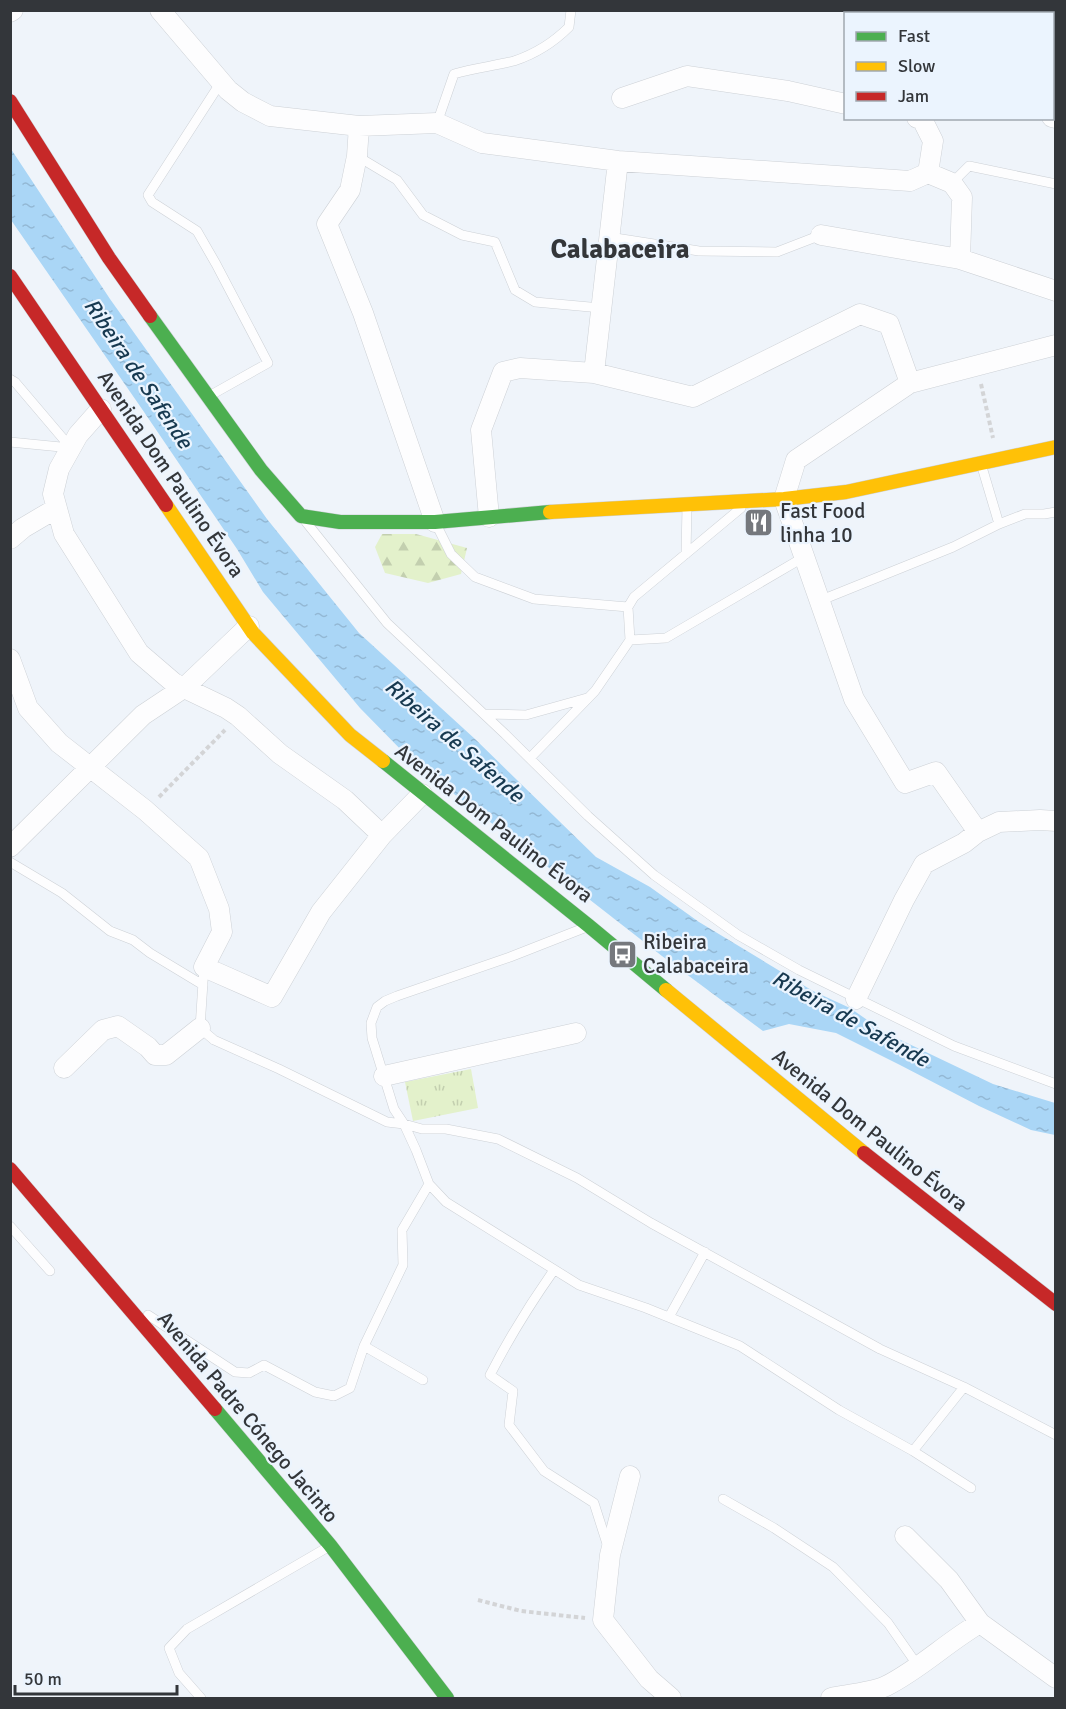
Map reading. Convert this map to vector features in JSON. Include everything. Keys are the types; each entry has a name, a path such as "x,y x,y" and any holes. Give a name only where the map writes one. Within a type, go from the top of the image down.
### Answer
{"street":[{"path":"160,10 228,90 243,102 270,116 359,126 437,123 482,143 618,161 910,181 928,173 952,183 962,197 960,259"},
{"path":"622,98 687,76 788,91 844,104"},
{"path":"10,101 109,258 207,398 261,470 301,516 340,522 435,522 687,504 784,500 846,492 1056,447"},
{"path":"922,120 933,141 928,173"},
{"path":"359,126 351,190 327,224 363,313 435,522"},
{"path":"594,373 618,161"},
{"path":"821,235 960,259 1056,291"},
{"name":"Avenida Dom Paulino Évora","path":"10,276 249,626 350,735 589,926 829,1126 1056,1304"},
{"path":"489,517 481,430 503,372 520,368 594,373 693,397 860,314 889,324 910,383"},
{"path":"978,832 936,772 905,783 854,699 784,500 796,460 910,383 1056,345"},
{"path":"101,409 78,435 59,469 53,494 64,534 139,653 174,682 238,716 280,754 345,800 382,835"},
{"path":"10,539 23,528 57,508"},
{"path":"10,848 143,715 185,687 249,626"},
{"path":"10,659 28,708 59,743 145,810 199,858 219,909 222,932 203,976 272,997 321,912 382,835 422,794"},
{"path":"856,999 924,864 999,822 1056,821"},
{"path":"64,1068 103,1030 118,1026 148,1047 155,1055 166,1055 200,1029"},
{"path":"384,1076 576,1034"},
{"name":"Avenida Padre Cónego Jacinto","path":"10,1170 330,1545 447,1698"},
{"path":"630,1476 610,1555 603,1620 649,1679 671,1698"},
{"path":"905,1536 949,1580 980,1623 1056,1678"},
{"path":"831,1698 885,1687 980,1623"}],"lane":[{"path":"437,123 454,74 515,60 554,42 569,27 571,10"},
{"path":"207,398 268,363 197,231 152,202 148,195 221,82"},
{"path":"357,156 397,180 423,215 462,235 495,242 514,290 535,302 601,308"},
{"path":"952,183 969,166 1056,184"},
{"path":"609,237 699,251 777,252 821,235"},
{"path":"10,379 71,448"},
{"path":"10,442 71,448"},
{"path":"981,463 999,524"},
{"path":"530,758 589,697 630,640 628,607 634,597 750,501"},
{"path":"686,554 687,504"},
{"path":"819,601 953,547 1025,514 1056,512"},
{"path":"301,516 387,623 588,816 664,881 738,935 856,999 954,1046 1056,1084"},
{"path":"435,522 451,554 475,577 534,599 628,607"},
{"path":"630,640 666,638 804,556"},
{"path":"484,714 526,715 589,697"},
{"path":"10,862 62,893 110,932 133,940 150,953 203,976 200,1029 214,1040 387,1122 404,1124 422,1130 446,1129 498,1139 577,1178 651,1222 880,1349 964,1387 1056,1435"},
{"path":"589,926 510,957 385,1001 377,1007 370,1029 394,1109 404,1124 429,1184 446,1202 579,1285 741,1346 839,1410 913,1451 971,1488"},
{"path":"116,1294 235,1372 249,1373 264,1365 315,1392 334,1396 350,1388 364,1346 403,1265 402,1230 429,1184"},
{"path":"10,1226 50,1271"},
{"path":"669,1317 705,1252"},
{"path":"554,1270 530,1305 490,1375 513,1391 509,1425 544,1471 594,1503 610,1555"},
{"path":"364,1346 423,1380"},
{"path":"913,1451 964,1387"},
{"path":"723,1498 833,1567 888,1623 918,1666"},
{"path":"201,1698 179,1673 169,1648 187,1629 330,1545"}],"path":[{"path":"976,366 998,459"},
{"path":"145,810 238,716"},
{"path":"478,1600 521,1611 603,1620"}],"green space":[{"path":"382,534 416,534 467,548 461,574 428,583 385,573 375,547"},
{"path":"471,1069 478,1108 413,1121 405,1082"}],"water":[{"name":"Ribeira de Safende","path":"11,149 110,299 267,519 359,633 475,739 596,857 650,887 699,922 813,991 850,1008 886,1033 993,1084 1055,1103 1055,1135 1031,1130 979,1106 836,1033 789,1024 763,1031 662,956 408,757 360,708 263,592 237,549 11,220"}],"traffic: fast":[{"path":"150,316 261,470 301,516 340,522 435,522 550,512"},
{"path":"383,761 666,990"},
{"path":"215,1409 330,1545 447,1698"}],"traffic: slow":[{"path":"550,512 784,499 846,492 1056,447"},
{"path":"166,505 253,633 350,735 383,761"},
{"path":"666,990 864,1153"}],"traffic: jam":[{"path":"10,101 109,258 150,316"},
{"path":"10,276 166,505"},
{"path":"864,1153 1056,1304"},
{"path":"10,1169 215,1409"}],"place":[{"name":"Fast Food linha 10","path":"759,523"},
{"name":"Ribeira Calabaceira","path":"622,954"}],"district":[{"name":"Calabaceira","path":"620,249"}]}
